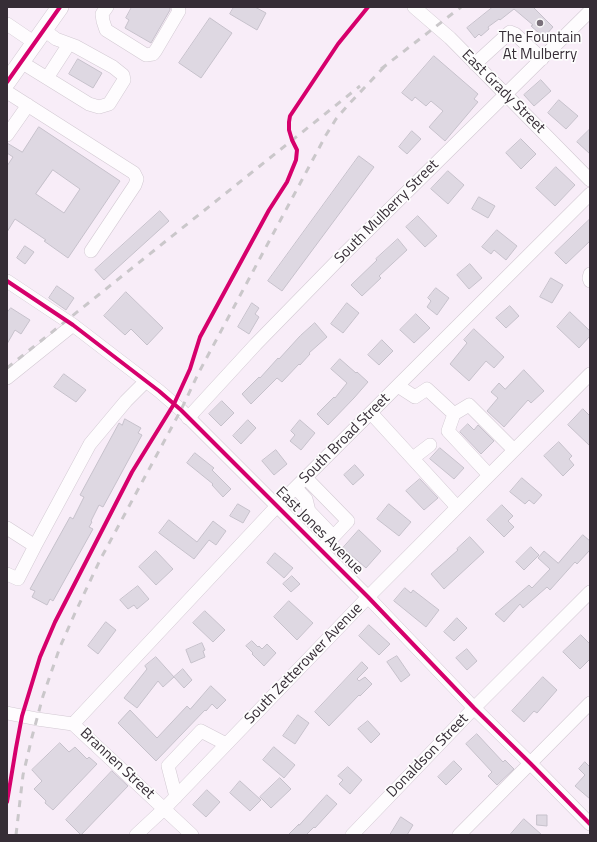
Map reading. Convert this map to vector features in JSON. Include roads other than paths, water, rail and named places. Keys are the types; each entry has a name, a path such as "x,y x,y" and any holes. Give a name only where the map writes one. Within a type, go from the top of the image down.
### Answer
{"main road":[{"path":"7,82 60,7"}],"street":[{"path":"107,7 102,14 106,30 146,55 152,54 156,50 178,11 178,7"},
{"name":"East Grady Street","path":"414,7 450,38 590,180"},
{"name":"South Mulberry Street","path":"188,418 256,344 340,258 590,11"},
{"path":"7,24 39,37 56,39 75,46 113,67 123,75 124,80 109,104 99,107 89,104 21,62"},
{"path":"475,64 510,32 515,34 542,59"},
{"path":"47,78 69,44"},
{"path":"7,92 134,173 138,179 91,251"},
{"path":"7,135 28,105"},
{"name":"South Broad Street","path":"73,724 277,506 590,194"},
{"path":"590,274 588,278 590,281"},
{"name":"East Jones Avenue","path":"7,281 73,325 181,410 368,597 474,708 590,824"},
{"path":"7,378 73,325"},
{"name":"South Zetterower Avenue","path":"136,835 176,797 368,597 590,374"},
{"path":"7,574 18,579 90,444 126,401 146,381"},
{"path":"398,386 415,397 427,389 454,414"},
{"path":"489,475 448,431 454,414 468,405 514,450"},
{"path":"371,413 457,507"},
{"path":"413,458 430,445"},
{"path":"306,478 348,521 321,550"},
{"path":"296,488 306,499 309,511 333,536"},
{"path":"8,532 35,546"},
{"name":"Donaldson Street","path":"352,835 474,708 590,592"},
{"path":"459,835 590,703"},
{"name":"Brannen Street","path":"7,713 73,724 192,835"},
{"path":"176,797 168,766 201,731 226,744"}],"railway":[{"path":"381,69 461,7"},
{"path":"16,835 23,775 43,696 60,647 100,560 326,135 336,119 385,66"},
{"path":"7,368 360,86"}],"place":[{"name":"The Fountain At Mulberry","path":"540,23"}]}
